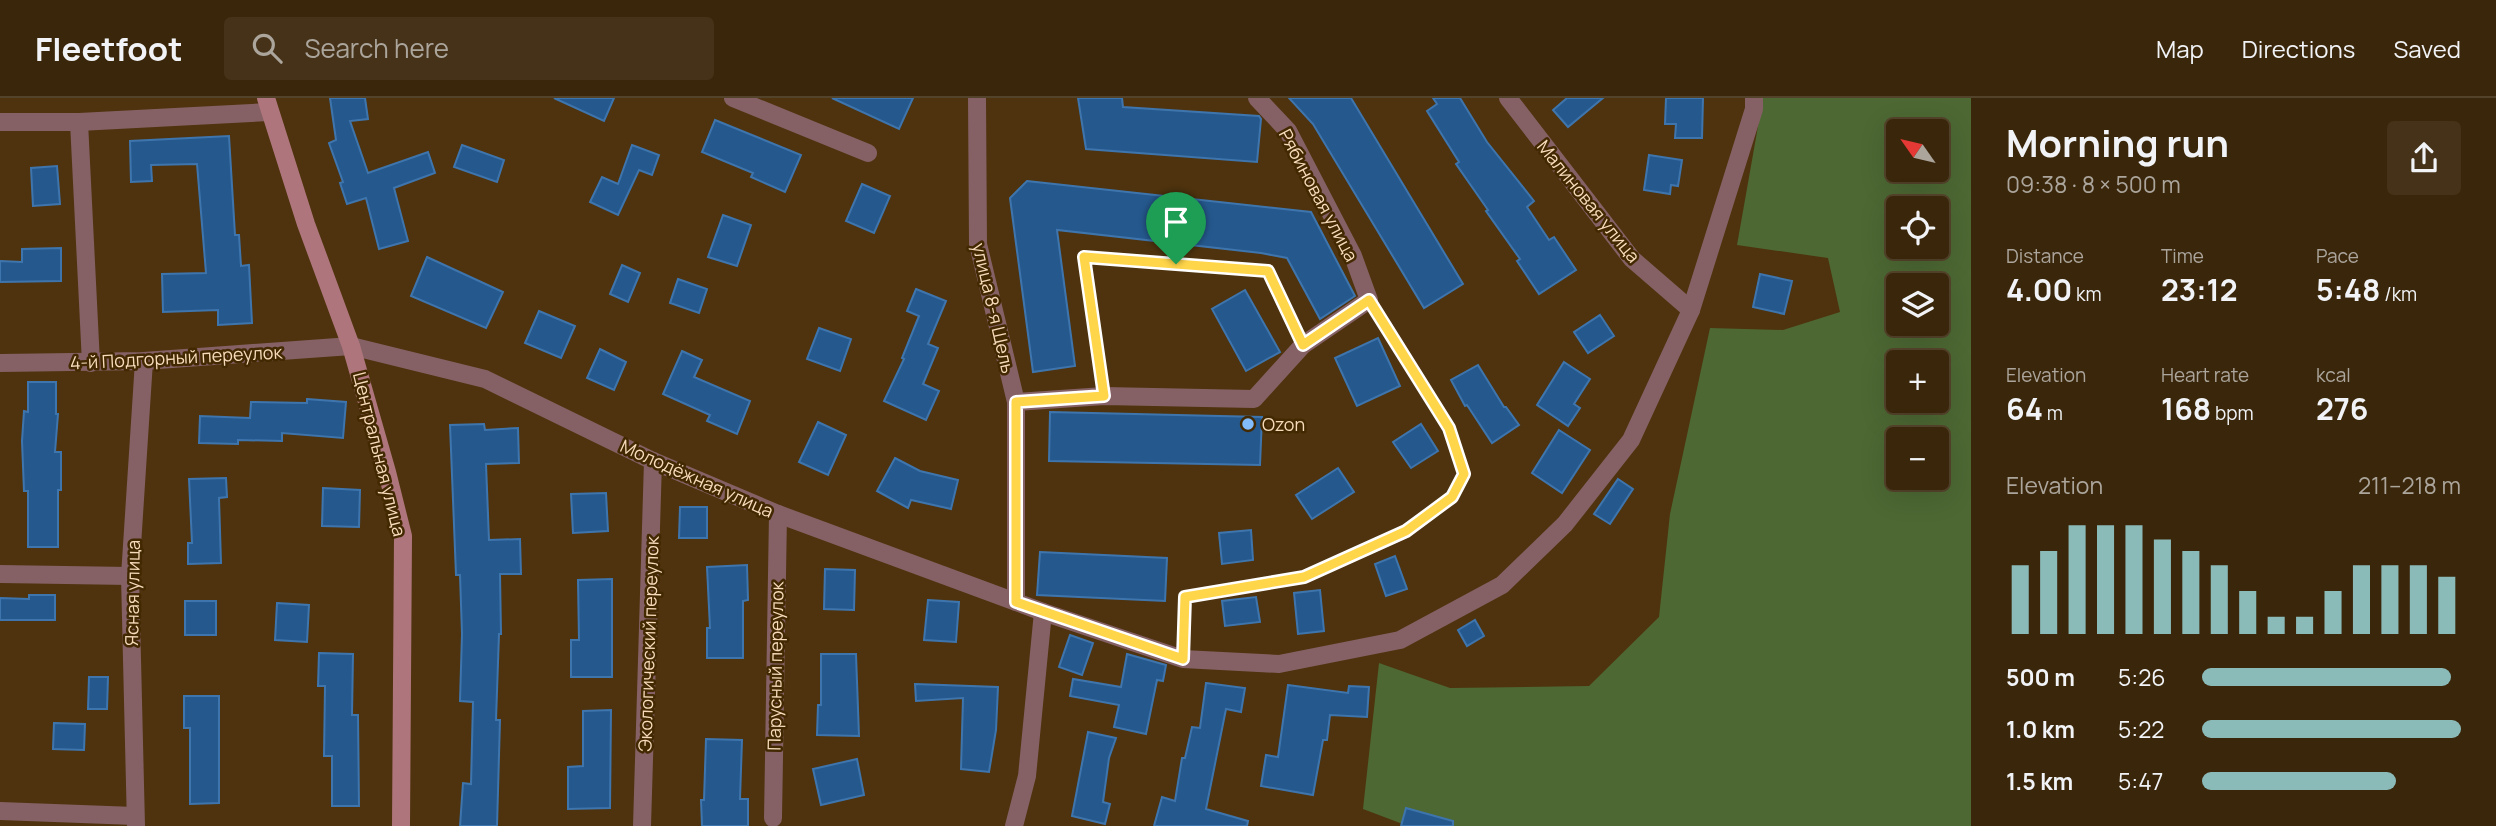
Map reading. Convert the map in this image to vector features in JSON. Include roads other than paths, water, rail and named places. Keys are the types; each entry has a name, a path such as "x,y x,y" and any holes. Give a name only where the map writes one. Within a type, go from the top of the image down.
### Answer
{"street":[{"path":"733,98 869,153"},
{"name":"улица 8-я Щель","path":"977,98 978,244 1016,402 1016,602"},
{"name":"Рябиновая улица","path":"1257,98 1288,131 1353,256 1369,300"},
{"name":"Малиновая улица","path":"1507,98 1632,259 1691,310"},
{"path":"1014,826 1027,776 1043,612 1183,659 1279,664 1400,640 1502,584 1565,524 1631,440 1691,310 1754,109 1754,98"},
{"path":"0,122 79,121 267,105"},
{"name":"Центральная улица","path":"267,105 306,224 351,346 403,536 401,826"},
{"path":"79,121 90,363"},
{"path":"1016,402 1104,396 1254,399 1303,345 1369,300"},
{"name":"4-й Подгорный переулок","path":"0,363 144,361 351,346"},
{"name":"Молодёжная улица","path":"351,346 485,379 653,461 778,514 1043,612"},
{"name":"Ясная улица","path":"135,821 130,576 144,361"},
{"name":"Экологический переулок","path":"642,826 653,461"},
{"name":"Парусный переулок","path":"773,818 778,514"},
{"path":"0,574 130,576"},
{"path":"0,811 135,821"}],"lane":[{"path":"1104,396 1084,257 1268,271 1303,345"},
{"name":"Рябиновая улица","path":"1183,659 1185,597 1304,577 1406,531 1452,497 1464,474 1449,428 1369,300"}],"place":[{"name":"Ozon","path":"1248,424"}]}
